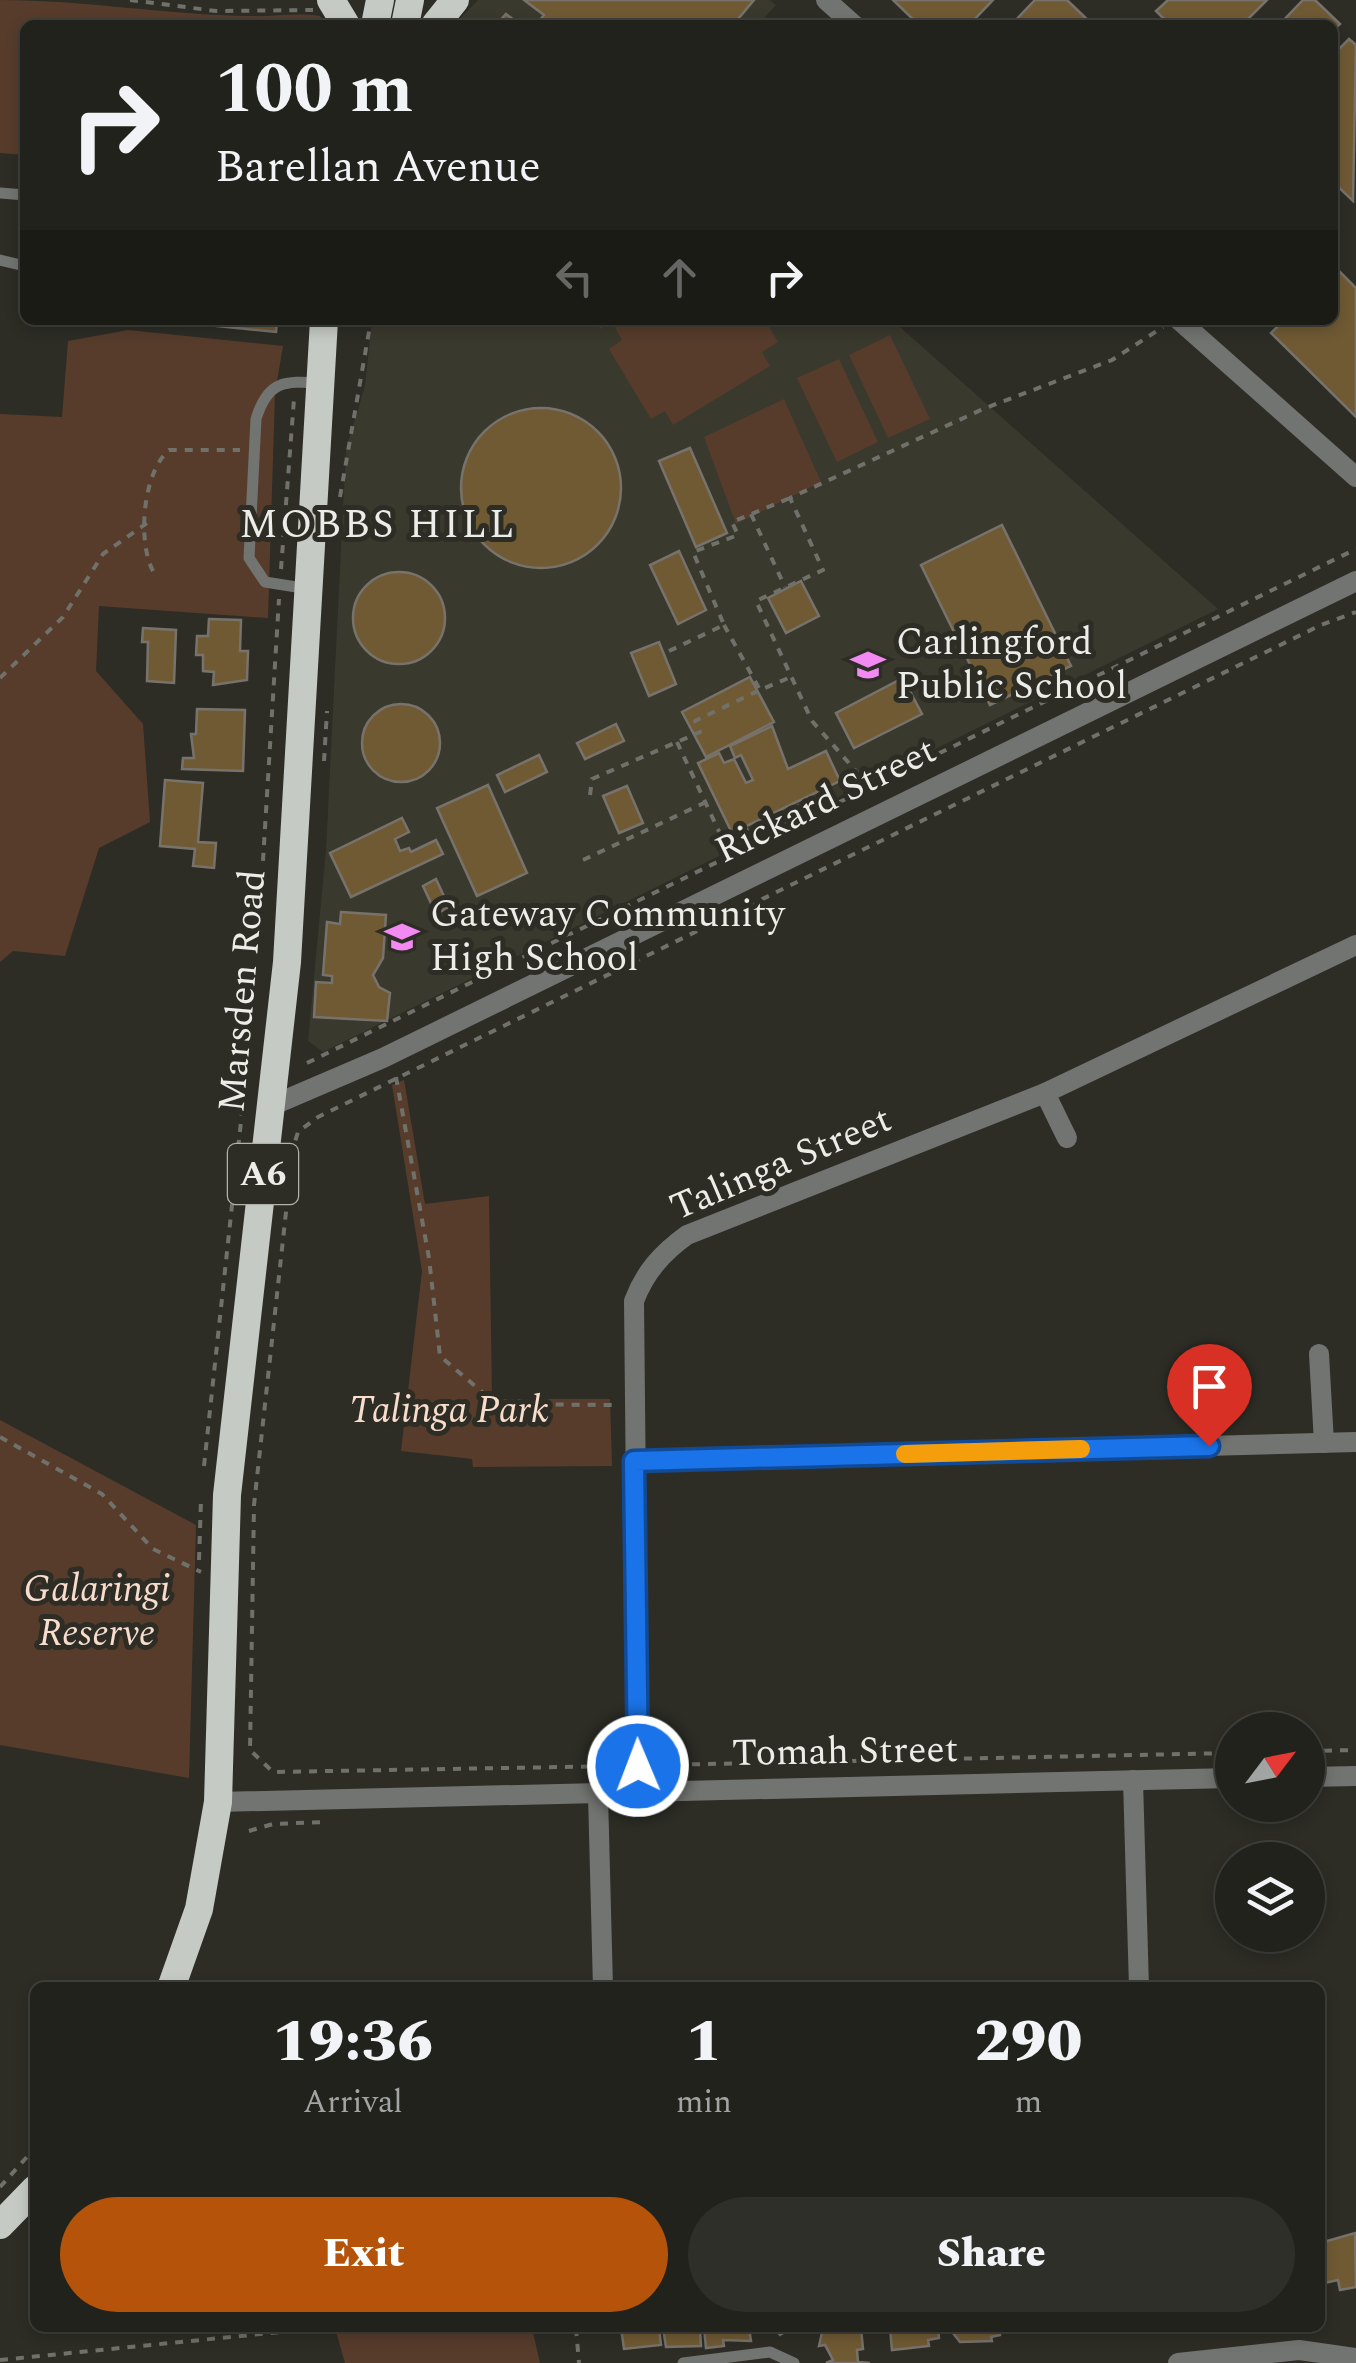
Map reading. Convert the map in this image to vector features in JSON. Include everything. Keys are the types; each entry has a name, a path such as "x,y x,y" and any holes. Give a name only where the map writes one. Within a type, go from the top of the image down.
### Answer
{"highway":[{"path":"438,20 456,0"},
{"name":"Marsden Road","path":"324,325 325,353"},
{"name":"Marsden Road","path":"173,1982 199,1909 218,1802 227,1495 291,907 308,590 308,383 336,325"},
{"path":"0,2226 30,2194"}],"street":[{"path":"826,0 848,20"},
{"path":"1185,325 1356,477"},
{"name":"Rickard Street","path":"271,1106 384,1058 1355,584"},
{"name":"Talinga Street","path":"639,1792 634,1301 642,1279 670,1248 716,1223 1045,1093 1356,945"},
{"path":"1045,1093 1068,1138"},
{"path":"1319,1354 1324,1442"},
{"path":"634,1461 1356,1442"},
{"path":"1325,1777 1356,1776"},
{"name":"Tomah Street","path":"218,1802 1215,1778"},
{"path":"1133,1780 1139,1982"},
{"path":"598,1794 603,1982"},
{"path":"1178,2363 1300,2350 1356,2358"}],"lane":[{"path":"308,383 272,388 263,397 255,450 249,558 264,582 280,588 308,590"},
{"path":"683,2363 770,2352 794,2363"}],"path":[{"path":"130,0 216,10 313,10 335,14"},
{"path":"338,515 344,458 370,325"},
{"path":"760,690 724,625 693,552 738,535 732,522 984,410 1112,360 1165,325"},
{"name":"Marsden Road","path":"259,932 280,588 308,383"},
{"path":"153,571 146,546 156,462 169,450 255,450"},
{"path":"790,498 823,570 756,601 812,721 870,787"},
{"path":"751,514 785,588"},
{"path":"0,678 63,617 103,554 147,524"},
{"name":"Rickard Street","path":"301,1054 310,1065 1356,549"},
{"name":"Rickard Street","path":"298,1132 394,1076 1320,625 1356,612"},
{"path":"669,651 724,625"},
{"path":"590,795 592,779 700,732 695,721 792,677"},
{"path":"324,773 328,699"},
{"path":"677,742 723,840 861,776"},
{"path":"583,860 704,803"},
{"path":"783,814 789,826"},
{"path":"394,1076 426,1238 440,1356 496,1404 615,1405 616,1422"},
{"name":"Marsden Road","path":"250,1750 254,1505 292,1148 298,1132"},
{"path":"0,1437 102,1494 152,1549 224,1582"},
{"name":"Tomah Street","path":"250,1750 273,1772 1215,1752"},
{"path":"1325,1751 1356,1750"},
{"path":"249,1831 273,1824 324,1822"},
{"path":"0,2186 30,2153"},
{"path":"0,2360 281,2332"},
{"path":"576,2332 578,2363"}],"shaded area":[{"path":"478,0 770,0 776,5 762,20 459,20"},
{"path":"371,325 898,325 1218,609 323,1052 308,1041 326,850 346,449 365,386"}],"green space":[{"path":"0,0 219,15 311,15 323,20 20,20 20,155 0,153"},
{"path":"614,325 768,325 778,342 762,352 770,366 673,425 665,411 651,419 609,349 622,340"},
{"path":"128,330 283,346 275,393 268,618 99,606 96,671 143,724 150,822 99,848 65,956 13,951 0,962 0,414 62,417 68,341"},
{"path":"890,335 930,419 888,438 849,355"},
{"path":"839,359 878,442 837,462 797,378"},
{"path":"784,399 821,482 736,524 704,437"},
{"name":"Talinga Park","path":"404,1080 425,1204 489,1196 492,1399 610,1399 612,1466 473,1467 472,1459 401,1451 422,1271 392,1085"},
{"name":"Galaringi Reserve","path":"0,1420 196,1525 189,1778 0,1745"},
{"path":"336,2332 533,2332 540,2363 345,2363"}],"building":[{"path":"524,0 754,0 737,20 540,20 544,15"},
{"path":"893,0 993,0 974,20 914,20"},
{"path":"1035,0 1067,0 1088,20 1016,20"},
{"path":"1168,0 1267,0 1247,20 1165,20 1156,11"},
{"path":"1303,0 1315,0 1336,20 1284,20"},
{"path":"1349,39 1356,45 1353,201 1338,187 1338,50"},
{"path":"1338,270 1356,288 1356,417 1271,333 1279,325 1338,325"},
{"path":"207,325 277,325 276,332"},
{"path":"541,408 572,414 598,431 615,457 621,488 615,519 598,545 572,562 541,568 510,562 484,545 467,519 461,488 467,457 484,431 510,414"},
{"path":"690,448 727,533 696,547 659,461"},
{"path":"1002,525 1071,666 990,705 921,565"},
{"path":"679,551 706,610 678,624 650,565"},
{"path":"390,572 408,572 425,579 438,592 445,618 438,644 425,657 408,664 390,664 373,657 360,644 353,627 353,609 360,592 373,579"},
{"path":"801,581 819,616 786,633 768,598"},
{"path":"209,619 241,620 240,651 248,651 247,680 213,685 214,672 203,671 203,655 196,655 197,636 208,636"},
{"path":"143,628 176,630 174,683 147,681 148,642 142,642"},
{"path":"659,642 676,684 649,696 631,653"},
{"path":"750,677 774,722 706,757 682,712"},
{"path":"903,678 922,714 854,748 836,713"},
{"path":"393,704 409,704 434,721 440,743 434,765 423,776 409,782 393,782 368,765 362,751 362,735 379,710"},
{"path":"197,709 245,710 243,771 182,769 183,758 194,758 191,734 196,734"},
{"path":"616,724 624,741 585,759 577,743"},
{"path":"772,726 788,769 826,751 840,781 732,833 698,763 719,753 724,763 734,759 746,783 753,780 741,755 735,758 730,746"},
{"path":"539,755 547,772 505,792 497,775"},
{"path":"165,780 203,783 198,842 216,843 214,868 193,866 195,849 160,846"},
{"path":"488,785 527,873 477,896 437,808"},
{"path":"627,786 643,823 619,833 603,796"},
{"path":"402,818 409,832 395,839 400,851 409,848 411,852 436,840 443,854 351,897 330,853"},
{"path":"436,879 449,907 436,914 423,886"},
{"path":"341,912 386,915 383,958 373,975 379,987 390,993 387,1021 314,1017 316,982 332,983 332,976 323,975 327,922 340,924"},
{"path":"1355,2233 1356,2287 1340,2290 1338,2280 1325,2283 1325,2242"},
{"path":"622,2332 659,2332 661,2345 624,2349"},
{"path":"664,2332 700,2332 701,2346 666,2347"},
{"path":"704,2332 750,2332 751,2341 723,2340 724,2346 706,2348"},
{"path":"822,2332 861,2332 863,2349 857,2350 858,2362 870,2363 826,2363 833,2360 825,2345 819,2346"},
{"path":"890,2332 938,2332 939,2338 928,2340 929,2346 892,2350"},
{"path":"952,2332 1000,2332 991,2337 992,2341 960,2342"}],"slow traffic":[{"path":"905,1454 1081,1449"}],"place":[{"name":"Carlingford Public School","path":"868,665"},
{"name":"Gateway Community High School","path":"402,937"}],"district":[{"name":"MOBBS HILL","path":"378,525"}],"route":[{"path":"638,1766 634,1461 1209,1446"}]}
